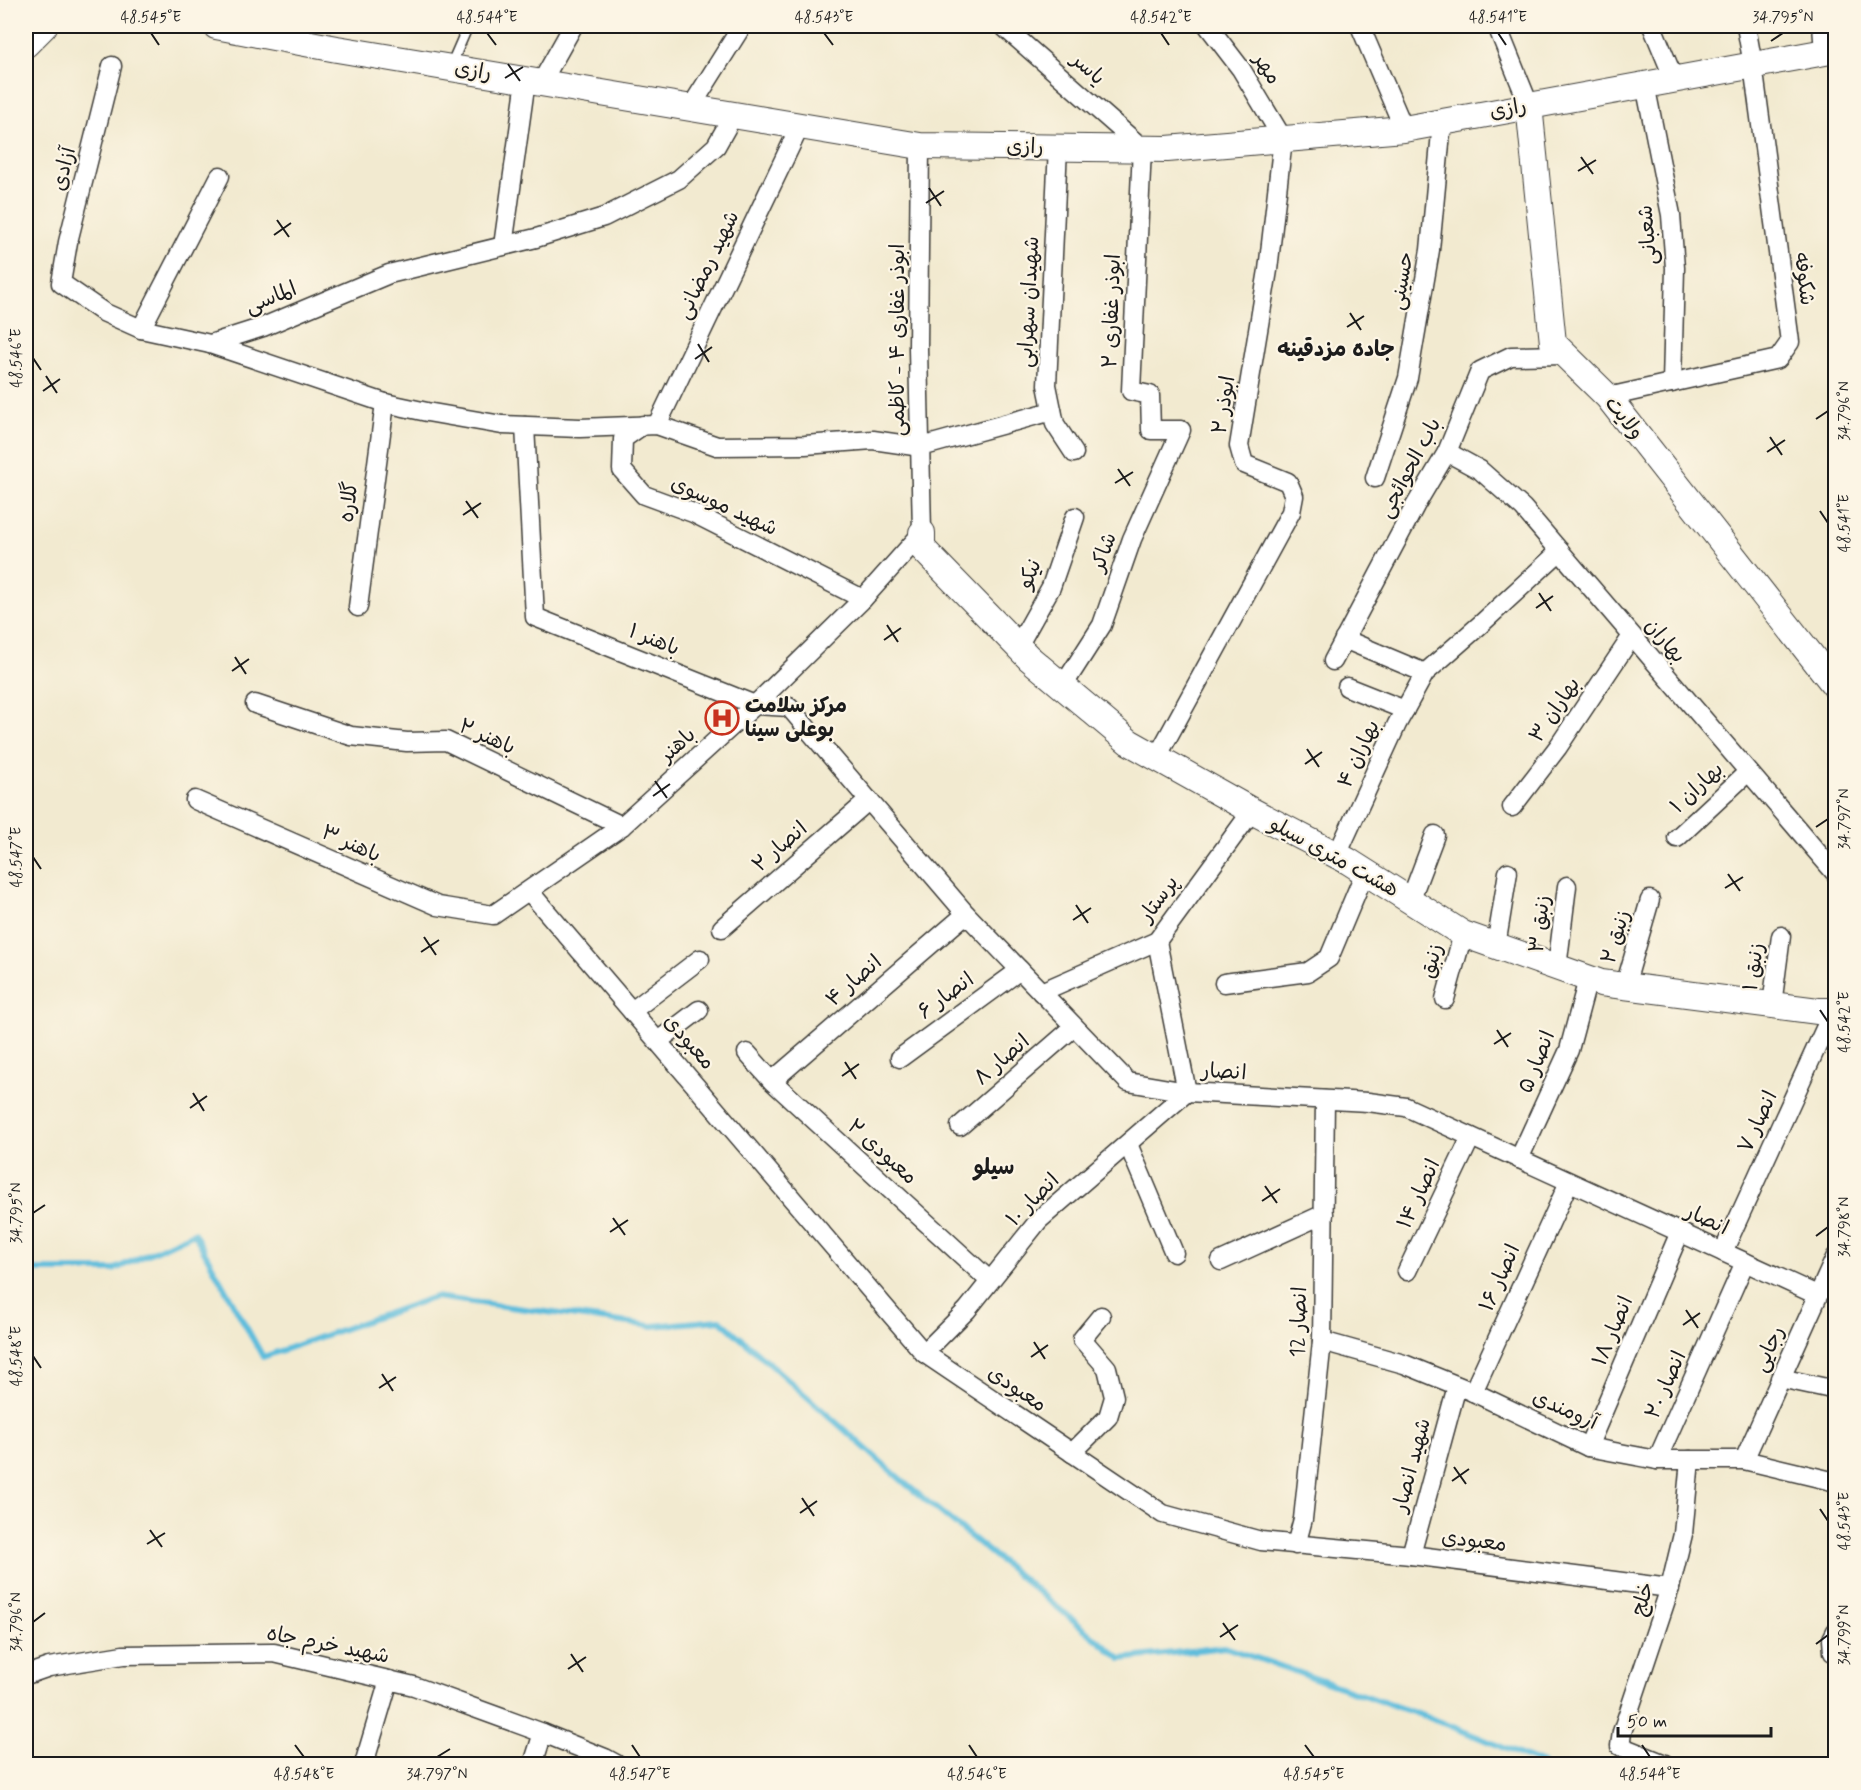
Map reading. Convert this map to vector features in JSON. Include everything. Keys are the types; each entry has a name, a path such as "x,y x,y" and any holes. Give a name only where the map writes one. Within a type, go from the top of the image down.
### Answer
{"street":[{"path":"26,44 44,26"},
{"name":"رازی","path":"216,26 450,68 921,146 1167,149 1404,129 1830,51"},
{"path":"504,246 533,81 573,26"},
{"path":"691,107 742,26"},
{"name":"یاسر","path":"1003,26 1142,148"},
{"name":"مهر","path":"1208,26 1241,69 1283,139"},
{"path":"1360,26 1404,129"},
{"path":"1497,26 1529,105"},
{"path":"1652,26 1674,79"},
{"name":"شکوفه","path":"1608,397 1778,359 1790,342 1746,26"},
{"path":"1821,26 1830,51"},
{"name":"آزادی","path":"112,66 68,242 61,283 103,312 141,329"},
{"name":"شعبانی","path":"1645,84 1671,215 1675,268 1672,383"},
{"name":"ولایت","path":"1529,105 1553,343 1608,397 1836,687"},
{"name":"الماسی","path":"210,344 263,327 389,274 504,246 604,217 679,179 716,146 734,114"},
{"name":"حسینی","path":"1375,478 1408,378 1430,250 1442,122"},
{"name":"شهید رمضانی","path":"650,425 800,126"},
{"name":"ابوذر ۲","path":"1157,757 1291,512 1294,496 1288,482 1244,464 1239,446 1268,270 1283,139"},
{"name":"ابوذر غفاری ۴ - کاظمی","path":"921,146 918,348 922,533"},
{"name":"شهیدان سهرابی","path":"1058,147 1047,385 1055,424 1074,453"},
{"name":"ابوذر غفاری ۲","path":"1142,148 1131,391 1150,395 1151,430 1181,430"},
{"path":"220,176 141,329 210,344 385,403 502,425 580,428 650,425 717,446 805,445 873,440 921,447 1052,411"},
{"name":"باب الحوائجی","path":"1333,661 1415,506 1447,452 1480,371 1511,356 1565,355"},
{"name":"گلاره","path":"358,607 385,403"},
{"name":"شهید موسوی","path":"650,425 623,439 622,470 644,495 693,513 863,599"},
{"name":"باهنر ۱","path":"525,426 535,616 755,705"},
{"name":"شاکر","path":"1063,686 1102,625 1132,539 1181,430"},
{"name":"بهاران","path":"1447,452 1480,470 1515,500 1836,874"},
{"name":"نیکو","path":"1018,646 1051,586 1075,517"},
{"name":"هشت متری سیلو","path":"922,533 922,548 1018,646 1129,742 1252,811 1337,855 1463,934 1601,983 1834,1011"},
{"name":"باهنر","path":"493,915 622,826 755,705 863,599 922,533"},
{"name":"بهاران ۴","path":"1337,855 1405,710 1425,674 1560,551"},
{"name":"بهاران ۳","path":"1512,807 1558,747 1632,636"},
{"path":"1344,639 1425,674"},
{"path":"1347,687 1405,710"},
{"name":"باهنر ۲","path":"255,704 351,736 407,742 446,741 622,826"},
{"name":"انصار","path":"755,705 789,707 966,914 1128,1082 1187,1092 1406,1107 1817,1295"},
{"name":"۱ بهاران","path":"1677,838 1748,772"},
{"name":"انصار ۲","path":"722,928 868,800"},
{"name":"باهنر ۳","path":"195,801 438,906 493,915"},
{"name":"پرستار","path":"1041,992 1157,941 1252,811"},
{"path":"1410,901 1435,835"},
{"path":"1224,984 1308,972 1329,957 1365,872"},
{"path":"1496,946 1508,872"},
{"name":"زنبق ۳","path":"1557,968 1567,886"},
{"name":"معبودی","path":"529,891 924,1353 1163,1514 1260,1541 1411,1555 1670,1588"},
{"name":"زنبق ۲","path":"1625,986 1650,900"},
{"name":"انصار ۴","path":"772,1081 966,914"},
{"name":"زنبق","path":"1445,999 1463,934"},
{"name":"زنبق ۱","path":"1772,1005 1781,936"},
{"path":"1157,941 1187,1092"},
{"path":"632,1011 700,959"},
{"name":"انصار ۶","path":"900,1058 1020,970"},
{"name":"انصار ۵","path":"1519,1159 1569,1050 1588,979"},
{"path":"658,1041 699,1010"},
{"name":"انصار ۷","path":"1723,1252 1834,1011"},
{"name":"انصار ۸","path":"960,1126 1074,1027"},
{"name":"معبودی ۲","path":"747,1053 772,1081 990,1281"},
{"name":"انصار ۱۰","path":"924,1353 967,1310 1039,1220 1187,1092"},
{"name":"انصار 12","path":"1296,1545 1303,1519 1322,1341 1325,1100"},
{"name":"انصار ۱۴","path":"1407,1271 1471,1137"},
{"path":"1128,1144 1174,1253"},
{"name":"انصار ۱۶","path":"1465,1389 1569,1182"},
{"path":"1221,1261 1324,1214"},
{"name":"انصار ۱۸","path":"1588,1447 1680,1232"},
{"name":"رجایی","path":"1744,1460 1835,1259"},
{"name":"انصار ۲۰","path":"1658,1460 1745,1262"},
{"path":"1072,1453 1108,1417 1114,1397 1107,1368 1082,1339 1101,1316"},
{"name":"آرومندی","path":"1322,1341 1404,1364 1465,1389 1588,1447 1658,1460 1744,1460 1836,1482"},
{"path":"1780,1378 1836,1390"},
{"name":"شهید انصار","path":"1411,1555 1465,1389"},
{"name":"خلج","path":"1665,1764 1620,1746 1622,1732 1670,1588 1683,1534 1690,1460"},
{"path":"1836,1630 1832,1639 1833,1652 1836,1653"},
{"name":"شهید خرم جاه","path":"26,1675 49,1667 123,1654 274,1653 414,1686 543,1733 616,1764"},
{"path":"364,1764 388,1680"},
{"path":"533,1764 543,1733"}],"lane":[{"path":"450,68 468,26"}],"waterway":[{"path":"26,1270 113,1270 194,1233 263,1357 435,1297 652,1326 720,1320 907,1485 1121,1659 1225,1647 1441,1722 1543,1764"}],"place":[{"name":"مرکز سلامت بوعلی سینا","path":"722,718"}],"district":[{"name":"جاده مزدقینه","path":"1336,350"},
{"name":"سیلو","path":"994,1168"}]}
